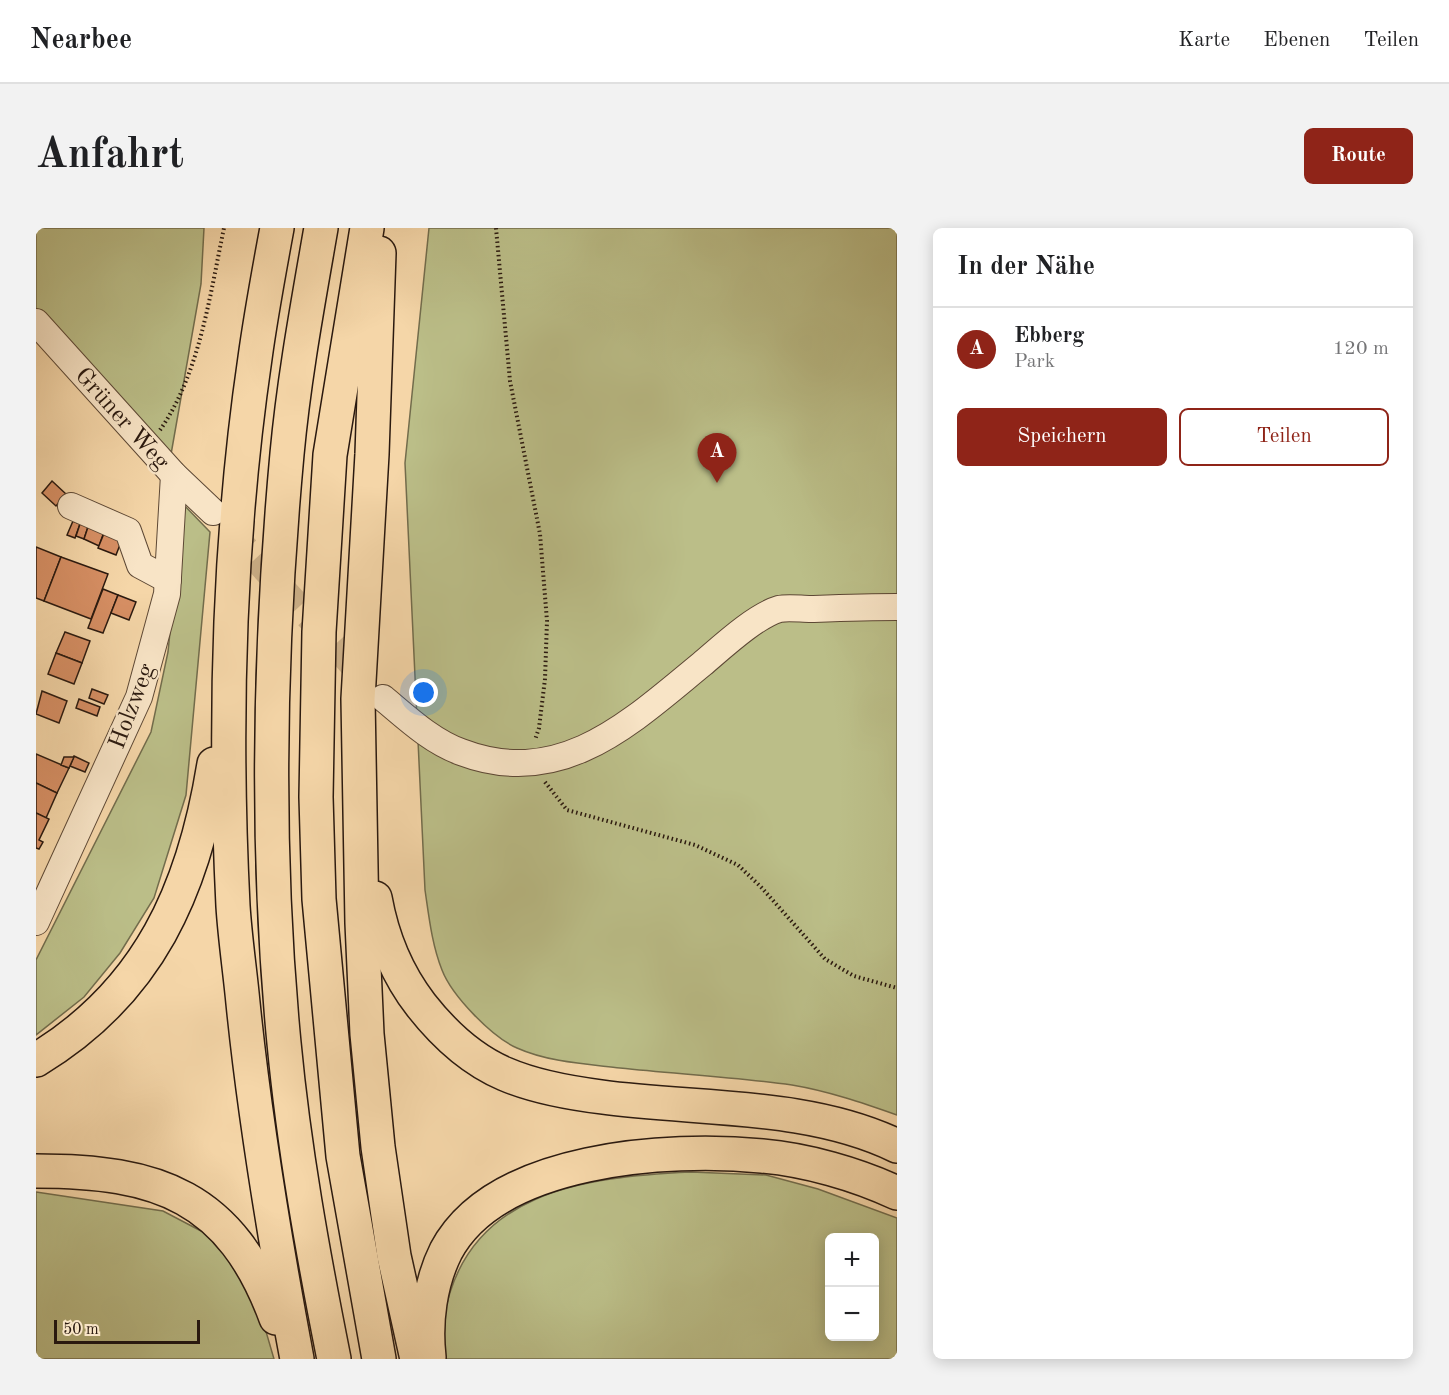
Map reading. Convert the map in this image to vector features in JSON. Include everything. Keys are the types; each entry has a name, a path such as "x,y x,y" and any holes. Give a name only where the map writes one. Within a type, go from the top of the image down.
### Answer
{"highway":[{"path":"277,228 255,360 241,490 230,677 230,813 236,932 265,1174 297,1359"},
{"path":"321,228 298,361 287,452 275,610 270,803 274,905 284,1043 302,1179 334,1359"},
{"path":"367,228 330,455 319,632 316,798 319,899 339,1121 360,1263 379,1359"},
{"path":"379,228 372,454 358,699 367,1034 378,1147 394,1256 417,1359"},
{"path":"36,1060 73,1036 101,1011 136,973 156,943 182,890 196,852 206,813 230,677"},
{"path":"359,792 376,903 392,958 409,990 429,1015 452,1039 478,1058 504,1074 579,1094 794,1117 838,1126 897,1146"},
{"path":"429,1359 429,1308 435,1277 447,1250 466,1225 488,1207 533,1181 573,1167 620,1158 762,1156 822,1167 897,1193"},
{"path":"36,1171 111,1174 142,1181 170,1190 213,1217 243,1249 255,1268 270,1303 289,1359"}],"street":[{"name":"Grüner Weg","path":"36,322 174,475 213,512"},
{"name":"Holzweg","path":"36,922 139,696 167,594 174,475"},
{"path":"71,506 129,531 140,565 168,580"},
{"path":"383,698 422,731 460,751 491,760 528,762 571,755 607,738 641,714 743,631 779,609 897,607"}],"path":[{"path":"149,445 167,419 187,376 204,321 224,228"},
{"path":"496,228 510,381 540,534 547,621 545,679 539,728 528,762 567,810 695,845 738,866 761,887 813,949 833,965 854,976 897,988"}],"green space":[{"path":"36,228 204,228 201,284 170,460 36,310"},
{"path":"429,228 897,228 897,1115 832,1094 792,1085 567,1062 529,1053 496,1035 474,1015 447,980 431,931 425,890 405,463"},
{"path":"183,504 210,532 186,795 154,898 120,953 84,997 36,1035 36,960 151,732 168,652"},
{"path":"691,1172 766,1175 818,1189 897,1218 897,1359 441,1359 444,1318 456,1275 477,1242 503,1217 536,1199 572,1187 611,1179"},
{"path":"36,1192 163,1211 203,1232 218,1244 258,1304 274,1359 36,1359"}],"building":[{"path":"52,481 66,494 56,506 42,493"},
{"path":"73,521 80,524 75,538 67,535"},
{"path":"80,524 89,524 84,539 76,536"},
{"path":"89,524 105,529 99,546 84,539"},
{"path":"105,531 123,537 116,555 98,548"},
{"path":"36,547 61,557 44,601 36,598"},
{"path":"61,557 108,574 91,619 44,601"},
{"path":"103,589 118,595 103,633 88,628"},
{"path":"118,595 136,602 129,620 111,613"},
{"path":"65,632 90,641 82,663 56,653"},
{"path":"56,653 82,663 74,684 48,674"},
{"path":"92,689 108,695 104,704 89,698"},
{"path":"42,691 67,701 59,723 36,714"},
{"path":"79,699 100,707 97,716 76,708"},
{"path":"36,754 69,768 57,793 36,783"},
{"path":"74,756 89,763 85,772 70,766"},
{"path":"64,757 74,757 69,768 61,765"},
{"path":"36,783 57,793 46,818 36,813"},
{"path":"36,813 49,819 39,840 43,842 39,849 36,848"}],"tunnel":[{"path":"229,530 366,680"}],"place":[{"name":"Ebberg","path":"717,483"}]}
